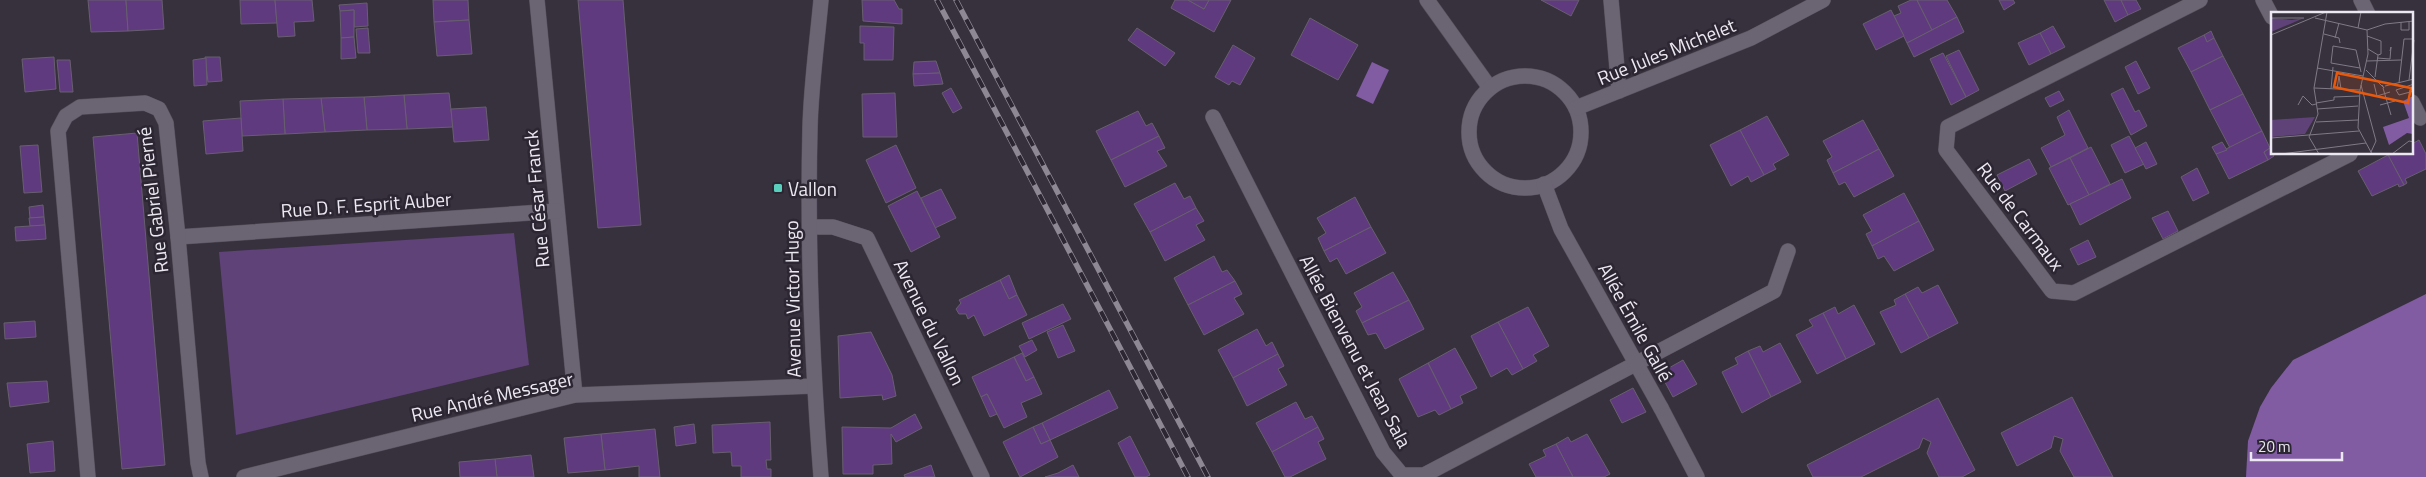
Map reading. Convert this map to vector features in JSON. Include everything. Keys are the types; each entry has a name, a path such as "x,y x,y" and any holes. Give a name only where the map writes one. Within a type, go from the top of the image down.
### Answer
{"street":[{"name":"Rue César Franck","path":"537,0 575,395"},
{"name":"Avenue Victor Hugo","path":"821,0 810,127 810,227 814,386 821,477"},
{"path":"1427,0 1490,88"},
{"path":"1611,0 1619,91"},
{"name":"Rue Jules Michelet","path":"1576,108 1751,38 1823,0"},
{"name":"Rue de Carmaux","path":"2200,0 1948,127 1946,150 2052,291 2074,293 2346,155"},
{"path":"2264,0 2271,15"},
{"path":"2361,0 2367,12"},
{"path":"1512,77 1538,77 1560,88 1576,108 1581,126 1580,144 1572,162 1560,175 1544,184 1528,188 1505,184 1486,171 1476,159 1470,144 1469,129 1472,113 1479,100 1490,88 1512,77"},
{"name":"Rue Gabriel Pierné","path":"88,477 58,131 66,116 80,107 145,103 159,109 166,123 198,463 202,477"},
{"path":"2414,106 2420,118"},
{"name":"Allée Bienvenu et Jean Sala","path":"1213,117 1383,452 1402,475 1424,475 1636,362"},
{"name":"Allée Émile Gallé","path":"1544,184 1561,229 1636,362 1697,477"},
{"name":"Rue D. F. Esprit Auber","path":"178,237 557,211"},
{"name":"Avenue du Vallon","path":"810,227 833,227 867,238 982,477"},
{"path":"1636,362 1774,291 1788,251"},
{"name":"Rue André Messager","path":"244,477 575,395 814,386"}],"shaded area":[{"path":"1372,62 1389,70 1373,104 1356,96"},
{"path":"514,233 529,365 236,435 219,252"},
{"path":"2426,294 2426,477 2246,477 2248,441 2260,407 2271,388 2293,360"}],"building":[{"path":"88,0 126,0 128,31 91,32"},
{"path":"126,0 162,0 164,29 128,31"},
{"path":"240,0 275,0 277,23 241,24"},
{"path":"275,0 312,0 314,21 294,22 295,36 278,37"},
{"path":"433,0 468,0 469,20 434,22"},
{"path":"578,0 623,0 641,225 598,228"},
{"path":"862,0 894,0 899,9 902,9 902,24 863,21"},
{"path":"1175,0 1188,0 1204,9 1209,0 1231,0 1214,32 1171,8"},
{"path":"1188,0 1209,0 1204,9"},
{"path":"1541,0 1579,0 1571,16"},
{"path":"1911,0 1917,0 1932,30 1907,43 1894,16 1901,13 1898,6"},
{"path":"1917,0 1947,0 1957,17 1932,30"},
{"path":"1999,0 2013,0 2015,3 2004,10"},
{"path":"2104,0 2121,0 2128,15 2115,22"},
{"path":"2121,0 2136,0 2141,9 2128,15"},
{"path":"367,3 368,26 354,27 354,10 340,11 339,5"},
{"path":"354,10 354,37 341,38 340,11"},
{"path":"1891,10 1904,36 1876,50 1863,24"},
{"path":"1957,17 1964,32 1914,57 1907,43"},
{"path":"1310,18 1358,45 1338,80 1291,55"},
{"path":"469,20 472,54 437,56 434,22"},
{"path":"860,26 894,27 893,60 864,60 864,43 860,43"},
{"path":"2053,26 2065,47 2051,54 2040,33"},
{"path":"368,28 370,53 358,53 356,29"},
{"path":"1137,28 1175,53 1165,66 1128,40"},
{"path":"2211,31 2214,38 2207,42 2204,35"},
{"path":"2040,33 2051,54 2029,65 2018,43"},
{"path":"2204,35 2207,42 2214,38 2223,56 2191,72 2178,48"},
{"path":"354,37 356,58 341,59 341,38"},
{"path":"1233,45 1255,58 1240,85 1232,81 1229,85 1215,77"},
{"path":"1959,50 1979,90 1966,97 1946,56"},
{"path":"1943,53 1966,97 1951,105 1930,59"},
{"path":"2223,56 2243,94 2210,110 2191,72"},
{"path":"54,57 56,89 25,92 22,59"},
{"path":"205,57 220,57 222,81 208,82"},
{"path":"206,58 207,85 194,86 193,60"},
{"path":"57,60 70,60 73,92 60,92"},
{"path":"936,61 940,73 913,74 914,62"},
{"path":"2136,61 2150,88 2138,94 2125,67"},
{"path":"940,73 943,84 914,86 913,74"},
{"path":"951,88 962,108 953,113 942,93"},
{"path":"2123,88 2135,112 2139,110 2147,126 2131,135 2111,94"},
{"path":"2059,91 2064,100 2050,107 2045,98"},
{"path":"449,93 453,127 407,129 404,95"},
{"path":"895,93 897,137 863,137 862,94"},
{"path":"2243,94 2262,131 2230,148 2210,110"},
{"path":"404,95 407,129 367,130 364,97"},
{"path":"364,97 367,130 325,132 321,98"},
{"path":"321,98 325,132 285,134 283,99"},
{"path":"283,99 285,134 242,136 240,101"},
{"path":"486,107 489,140 454,142 451,109"},
{"path":"2069,110 2088,148 2051,167 2041,148 2065,135 2057,117"},
{"path":"1138,111 1146,126 1152,123 1159,136 1111,160 1096,131"},
{"path":"1767,116 1789,155 1773,164 1776,169 1764,175 1740,130"},
{"path":"241,118 243,151 206,154 203,121"},
{"path":"1863,120 1879,149 1833,173 1827,160 1832,157 1823,141"},
{"path":"1740,130 1764,175 1751,182 1748,176 1731,186 1710,145"},
{"path":"2262,131 2270,148 2264,152 2268,160 2229,179 2216,154"},
{"path":"137,133 165,465 122,469 93,137"},
{"path":"1159,136 1165,148 1157,151 1167,166 1125,187 1111,160"},
{"path":"2129,136 2144,164 2125,173 2111,145"},
{"path":"2419,140 2426,154 2426,169 2405,179 2407,183 2404,185 2388,155 2414,155 2414,143"},
{"path":"2146,142 2157,164 2146,169 2135,148"},
{"path":"2222,142 2227,150 2216,154 2212,147"},
{"path":"38,145 42,192 24,193 20,146"},
{"path":"896,145 916,188 886,203 866,160"},
{"path":"2091,147 2110,184 2089,195 2070,158"},
{"path":"2270,148 2271,155 2274,156 2268,160 2264,152"},
{"path":"1879,149 1894,176 1854,197 1845,182 1839,185 1833,173"},
{"path":"2388,155 2404,185 2399,187 2398,184 2372,196 2358,171"},
{"path":"2070,158 2089,195 2068,205 2049,168"},
{"path":"2029,159 2037,174 2005,191 1997,175"},
{"path":"2197,168 2209,193 2193,201 2181,177"},
{"path":"2122,179 2131,198 2080,225 2070,204"},
{"path":"1175,183 1184,199 1190,196 1196,208 1150,232 1134,204"},
{"path":"941,189 956,218 935,228 921,198"},
{"path":"917,191 940,237 911,252 888,206"},
{"path":"1904,193 1919,221 1872,246 1866,234 1872,231 1863,215"},
{"path":"1355,197 1371,227 1324,251 1318,238 1326,233 1317,218"},
{"path":"43,205 44,217 30,218 29,207"},
{"path":"1196,208 1204,221 1196,225 1205,240 1165,261 1150,232"},
{"path":"2168,211 2178,231 2163,239 2152,218"},
{"path":"44,217 45,225 30,226 29,218"},
{"path":"1919,221 1934,250 1894,271 1884,256 1878,259 1872,246"},
{"path":"45,225 46,239 16,241 15,227"},
{"path":"1371,227 1386,253 1346,274 1337,258 1330,262 1324,251"},
{"path":"2088,240 2096,257 2078,265 2070,249"},
{"path":"1214,256 1222,272 1227,270 1235,281 1188,305 1174,278"},
{"path":"1393,272 1409,300 1362,323 1356,311 1362,307 1354,293"},
{"path":"1009,275 1017,295 1009,299 1000,280"},
{"path":"1000,280 1009,299 1017,295 1027,315 984,336 974,315 968,319 966,314 959,314 956,309 961,303 959,300"},
{"path":"1235,281 1242,294 1234,298 1244,314 1204,335 1188,305"},
{"path":"1938,285 1958,323 1929,338 1905,294 1918,287 1922,293"},
{"path":"1905,294 1929,338 1901,353 1880,312 1896,305 1894,300"},
{"path":"1409,300 1424,329 1385,349 1376,333 1368,335 1362,323"},
{"path":"1063,304 1071,319 1029,339 1022,323"},
{"path":"1854,305 1875,344 1846,359 1823,313 1835,307 1838,314"},
{"path":"1528,307 1549,346 1533,355 1537,361 1523,369 1498,322"},
{"path":"1823,313 1846,359 1817,374 1796,335 1813,326 1809,320"},
{"path":"35,321 36,337 5,339 4,323"},
{"path":"1498,322 1523,369 1512,375 1507,368 1491,377 1471,336"},
{"path":"1063,325 1075,351 1058,358 1047,332"},
{"path":"1257,329 1266,346 1272,342 1278,354 1233,378 1218,350"},
{"path":"871,332 892,375 896,396 883,400 882,395 840,398 838,336"},
{"path":"1032,340 1037,350 1025,357 1019,346"},
{"path":"1780,343 1801,382 1771,397 1748,351 1760,346 1763,352"},
{"path":"1455,348 1477,388 1460,396 1463,403 1451,409 1428,363"},
{"path":"1748,351 1771,397 1742,413 1722,372 1738,364 1735,358"},
{"path":"1022,353 1034,377 1026,381 1014,357"},
{"path":"1278,354 1284,366 1278,369 1287,385 1247,406 1233,378"},
{"path":"1014,357 1026,381 1034,377 1042,394 1021,403 1027,417 1004,428 987,394 981,397 972,377"},
{"path":"1683,360 1697,384 1673,397 1660,373"},
{"path":"1428,363 1451,409 1439,415 1435,410 1418,417 1399,379"},
{"path":"47,381 49,402 10,407 7,383"},
{"path":"1633,388 1646,412 1622,423 1610,400"},
{"path":"1109,390 1118,408 1050,440 1042,423"},
{"path":"987,394 997,414 990,417 981,397"},
{"path":"2072,397 2113,477 2074,477 2060,451 2063,439 2054,436 2051,448 2017,466 2001,433"},
{"path":"1938,398 1975,470 1962,477 1939,477 1927,453 1931,442 1923,438 1919,448 1861,477 1813,477 1807,465"},
{"path":"1296,402 1305,419 1312,416 1318,427 1272,452 1256,423"},
{"path":"915,414 922,428 896,442 891,434 892,464 873,465 873,474 843,474 842,427 891,428"},
{"path":"770,422 771,460 766,460 767,469 771,469 771,477 741,477 741,466 732,466 731,452 713,453 712,425"},
{"path":"1042,423 1050,440 1041,444 1033,427"},
{"path":"694,424 696,443 676,446 674,427"},
{"path":"1033,427 1041,444 1050,440 1058,457 1020,477 1003,442"},
{"path":"1318,427 1324,439 1318,442 1326,459 1290,477 1285,477 1272,452"},
{"path":"655,429 660,477 639,477 639,466 605,470 601,434"},
{"path":"601,434 605,470 568,473 564,438"},
{"path":"1587,434 1610,474 1604,477 1573,477 1556,444 1568,437 1571,442"},
{"path":"1130,436 1150,475 1146,477 1135,477 1118,443"},
{"path":"53,441 55,471 30,473 27,444"},
{"path":"1556,444 1573,477 1536,477 1529,464 1546,456 1543,450"},
{"path":"531,455 534,477 497,477 495,459"},
{"path":"495,459 497,477 460,477 459,462"},
{"path":"931,465 935,477 905,477 904,475"},
{"path":"1073,465 1079,477 1045,477 1058,473"}],"railway":[{"path":"937,0 1188,477"},
{"path":"956,0 1208,477"}],"place":[{"name":"Vallon","path":"778,188"}]}
